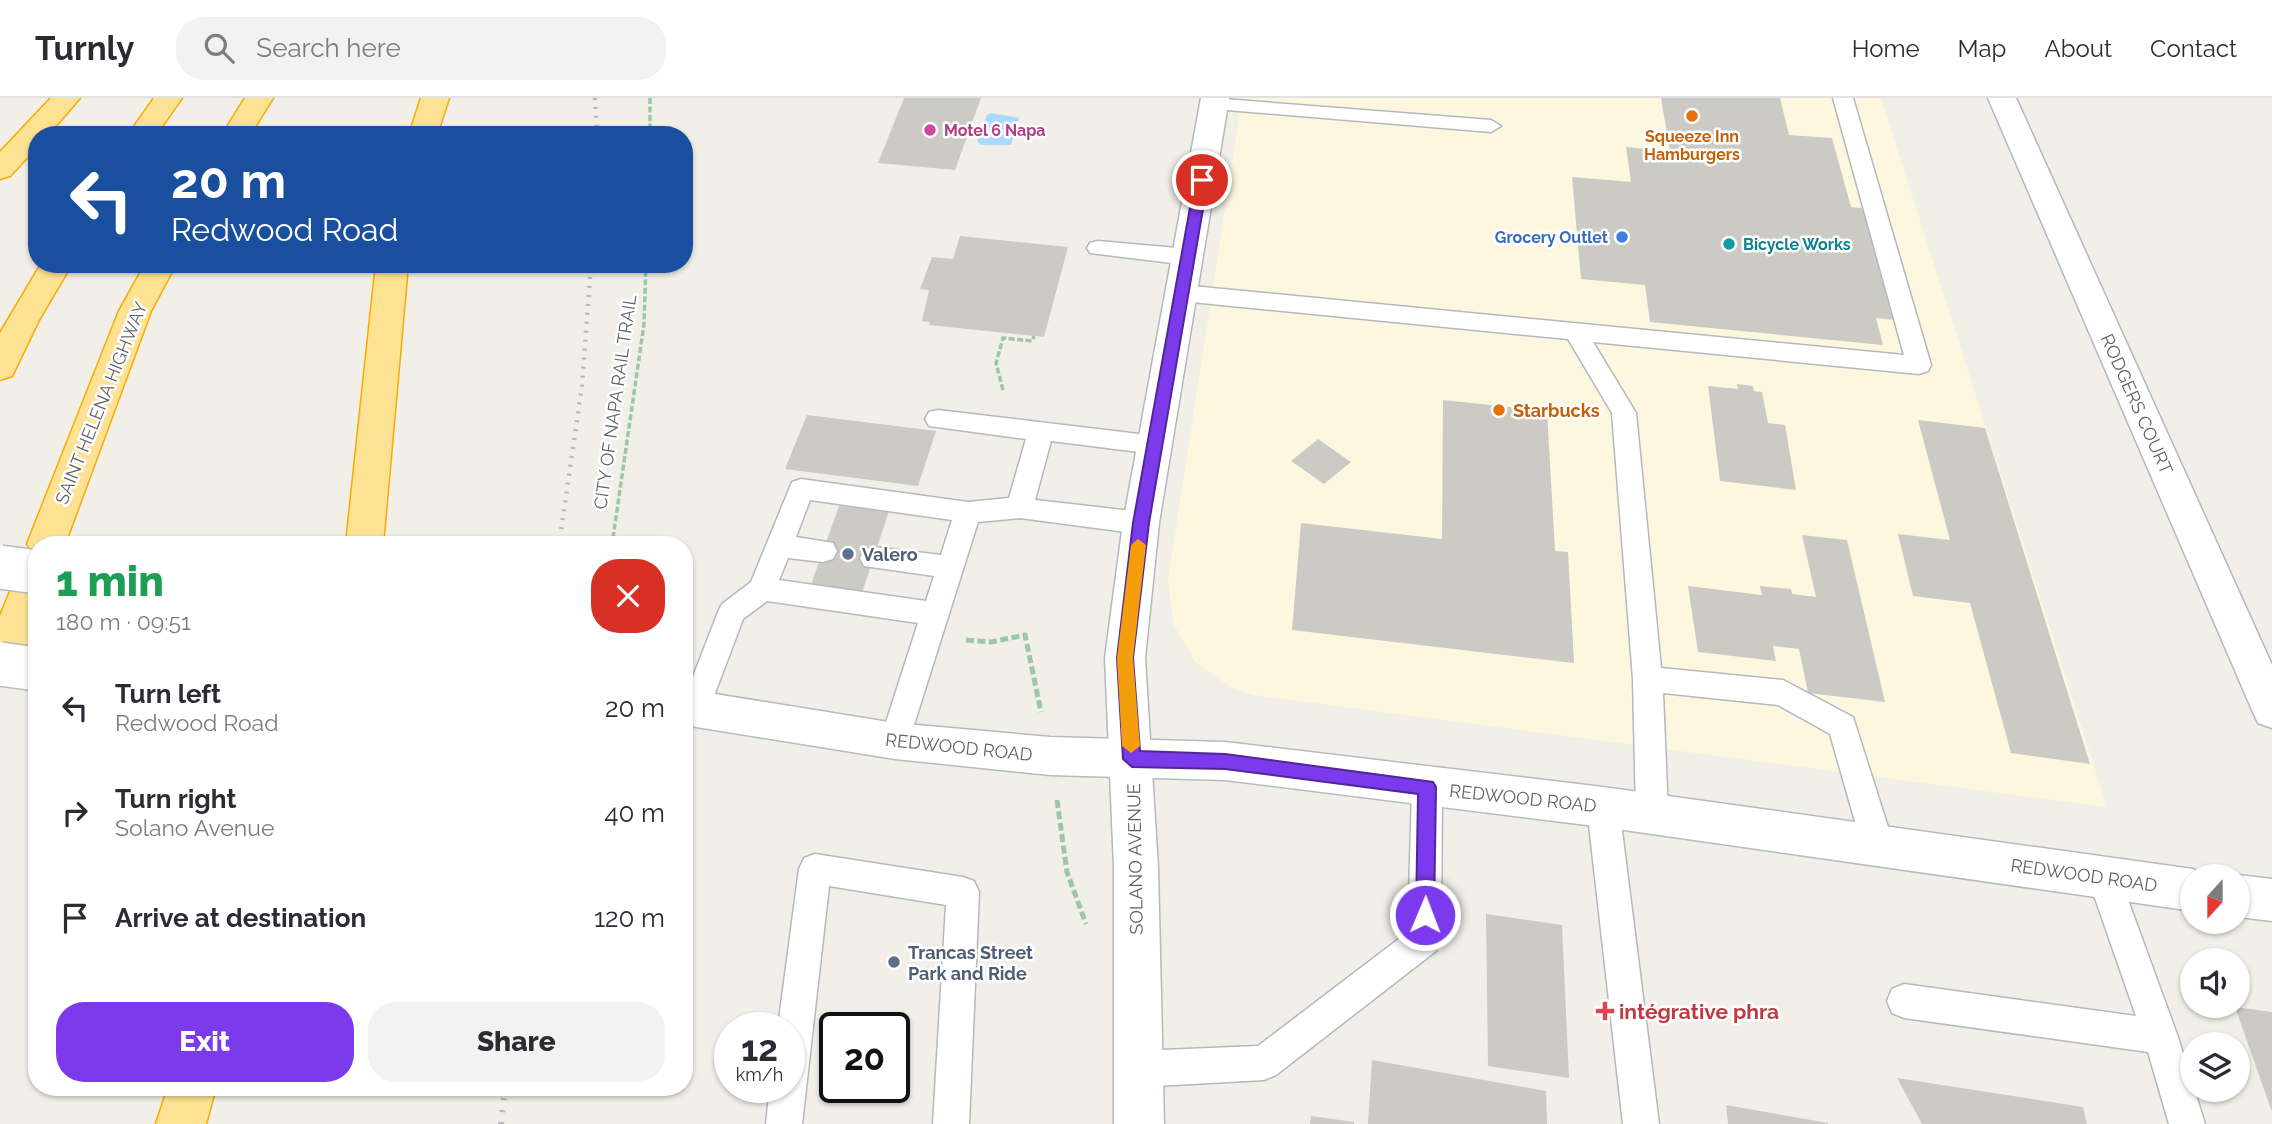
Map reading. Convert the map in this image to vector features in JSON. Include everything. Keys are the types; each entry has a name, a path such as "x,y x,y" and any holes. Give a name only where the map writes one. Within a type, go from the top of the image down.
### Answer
{"highway":[{"path":"40,126 66,98"},
{"path":"148,126 168,98"},
{"path":"242,126 259,98"},
{"path":"426,126 435,98"},
{"path":"0,170 28,139"},
{"path":"0,368 23,319 51,273"},
{"name":"SAINT HELENA HIGHWAY","path":"49,536 135,311 156,273"},
{"path":"365,536 391,273"},
{"path":"0,666 28,593"},
{"path":"181,1124 189,1096"}],"street":[{"name":"RODGERS COURT","path":"2002,98 2272,710"},
{"name":"SOLANO AVENUE","path":"1139,1124 1136,867 1125,658 1141,523 1215,101"},
{"path":"0,567 28,569"},
{"path":"0,666 28,668"},
{"name":"REDWOOD ROAD","path":"693,708 895,741 1050,756 1225,761 1652,813 2180,888"},
{"path":"2250,897 2272,900"}],"lane":[{"path":"1181,293 1919,365 1843,98"},
{"path":"1215,101 1491,126"},
{"path":"1098,248 1188,257"},
{"path":"1576,333 1624,413 1648,679 1652,813"},
{"path":"938,419 1155,444"},
{"path":"1020,508 1041,432"},
{"path":"693,701 732,612 762,589 802,489 968,512 1020,508 1141,523"},
{"path":"895,741 968,512"},
{"path":"780,545 823,551"},
{"path":"874,558 950,567"},
{"path":"762,589 936,614"},
{"path":"1648,679 1783,693 1842,726 1878,846"},
{"path":"1138,1069 1264,1063 1424,940 1427,787"},
{"path":"1603,807 1641,1124"},
{"path":"797,1012 815,869 962,892 951,1124"},
{"path":"2104,878 2161,1037 2187,1124"},
{"path":"1904,1001 2161,1037"},
{"path":"784,1124 786,1103"}],"path":[{"path":"650,98 650,126"},
{"name":"CITY OF NAPA RAIL TRAIL","path":"613,536 644,324 646,273"},
{"path":"1003,390 996,363 1003,338 1032,341 1034,336"},
{"path":"1067,872 1086,923 1086,936"}],"shaded area":[{"path":"1242,98 1881,98 2107,807 1253,695 1229,686 1195,662 1173,623 1168,579"}],"water":[{"path":"991,113 1019,118 1011,145 981,145 977,141 987,115"}],"building":[{"name":"Motel 6 Napa","path":"904,98 981,98 955,170 878,163"},
{"name":"Bicycle Works","path":"1661,98 1780,98 1789,135 1832,138 1851,207 1871,209 1904,321 1876,318 1883,345 1650,322 1645,285 1581,279 1572,177 1631,182 1626,147 1670,151"},
{"path":"960,236 1068,247 1044,337 929,325 930,322 922,321 929,290 920,289 932,257 953,259"},
{"path":"1737,384 1753,386 1754,391 1762,392 1768,423 1785,425 1796,490 1720,481 1708,386 1738,389"},
{"path":"1443,400 1547,411 1555,551 1568,552 1574,663 1292,630 1301,523 1442,539"},
{"path":"807,415 936,431 918,486 785,469"},
{"path":"1918,420 1985,428 2090,764 2011,753 1970,603 1913,596 1898,534 1950,540"},
{"path":"1318,439 1351,462 1324,484 1291,461"},
{"name":"Valero","path":"839,506 889,511 861,596 809,590"},
{"path":"1802,535 1847,540 1885,702 1808,693 1799,649 1773,646 1776,661 1698,652 1688,586 1762,595 1760,586 1791,589 1792,594 1816,597"},
{"path":"1486,914 1562,925 1569,1078 1488,1066"},
{"path":"2250,1009 2272,1012 2272,1112 2250,1050 2250,1032 2244,1032 2239,1018 2250,1018"},
{"path":"1372,1060 1546,1091 1547,1124 1368,1124"},
{"path":"1897,1078 2083,1107 2087,1124 1922,1124"},
{"path":"1726,1105 1828,1123 1828,1124 1728,1124"},
{"path":"1311,1116 1354,1122 1354,1124 1310,1124"}],"railway":[{"path":"595,98 597,126"},
{"path":"560,536 582,385 590,273"},
{"path":"501,1124 504,1096"}],"slow traffic":[{"path":"1131,746 1125,658 1138,545"}],"place":[{"name":"Squeeze Inn Hamburgers","path":"1692,116"},
{"name":"Motel 6 Napa","path":"930,130"},
{"name":"Grocery Outlet","path":"1622,237"},
{"name":"Bicycle Works","path":"1729,244"},
{"name":"Starbucks","path":"1499,410"},
{"name":"Valero","path":"848,554"},
{"name":"Trancas Street Park and Ride","path":"894,962"},
{"name":"intégrative phra","path":"1605,1011"}],"route":[{"path":"1202,180 1141,523 1125,658 1132,759 1225,761 1427,787 1425,915"}]}
